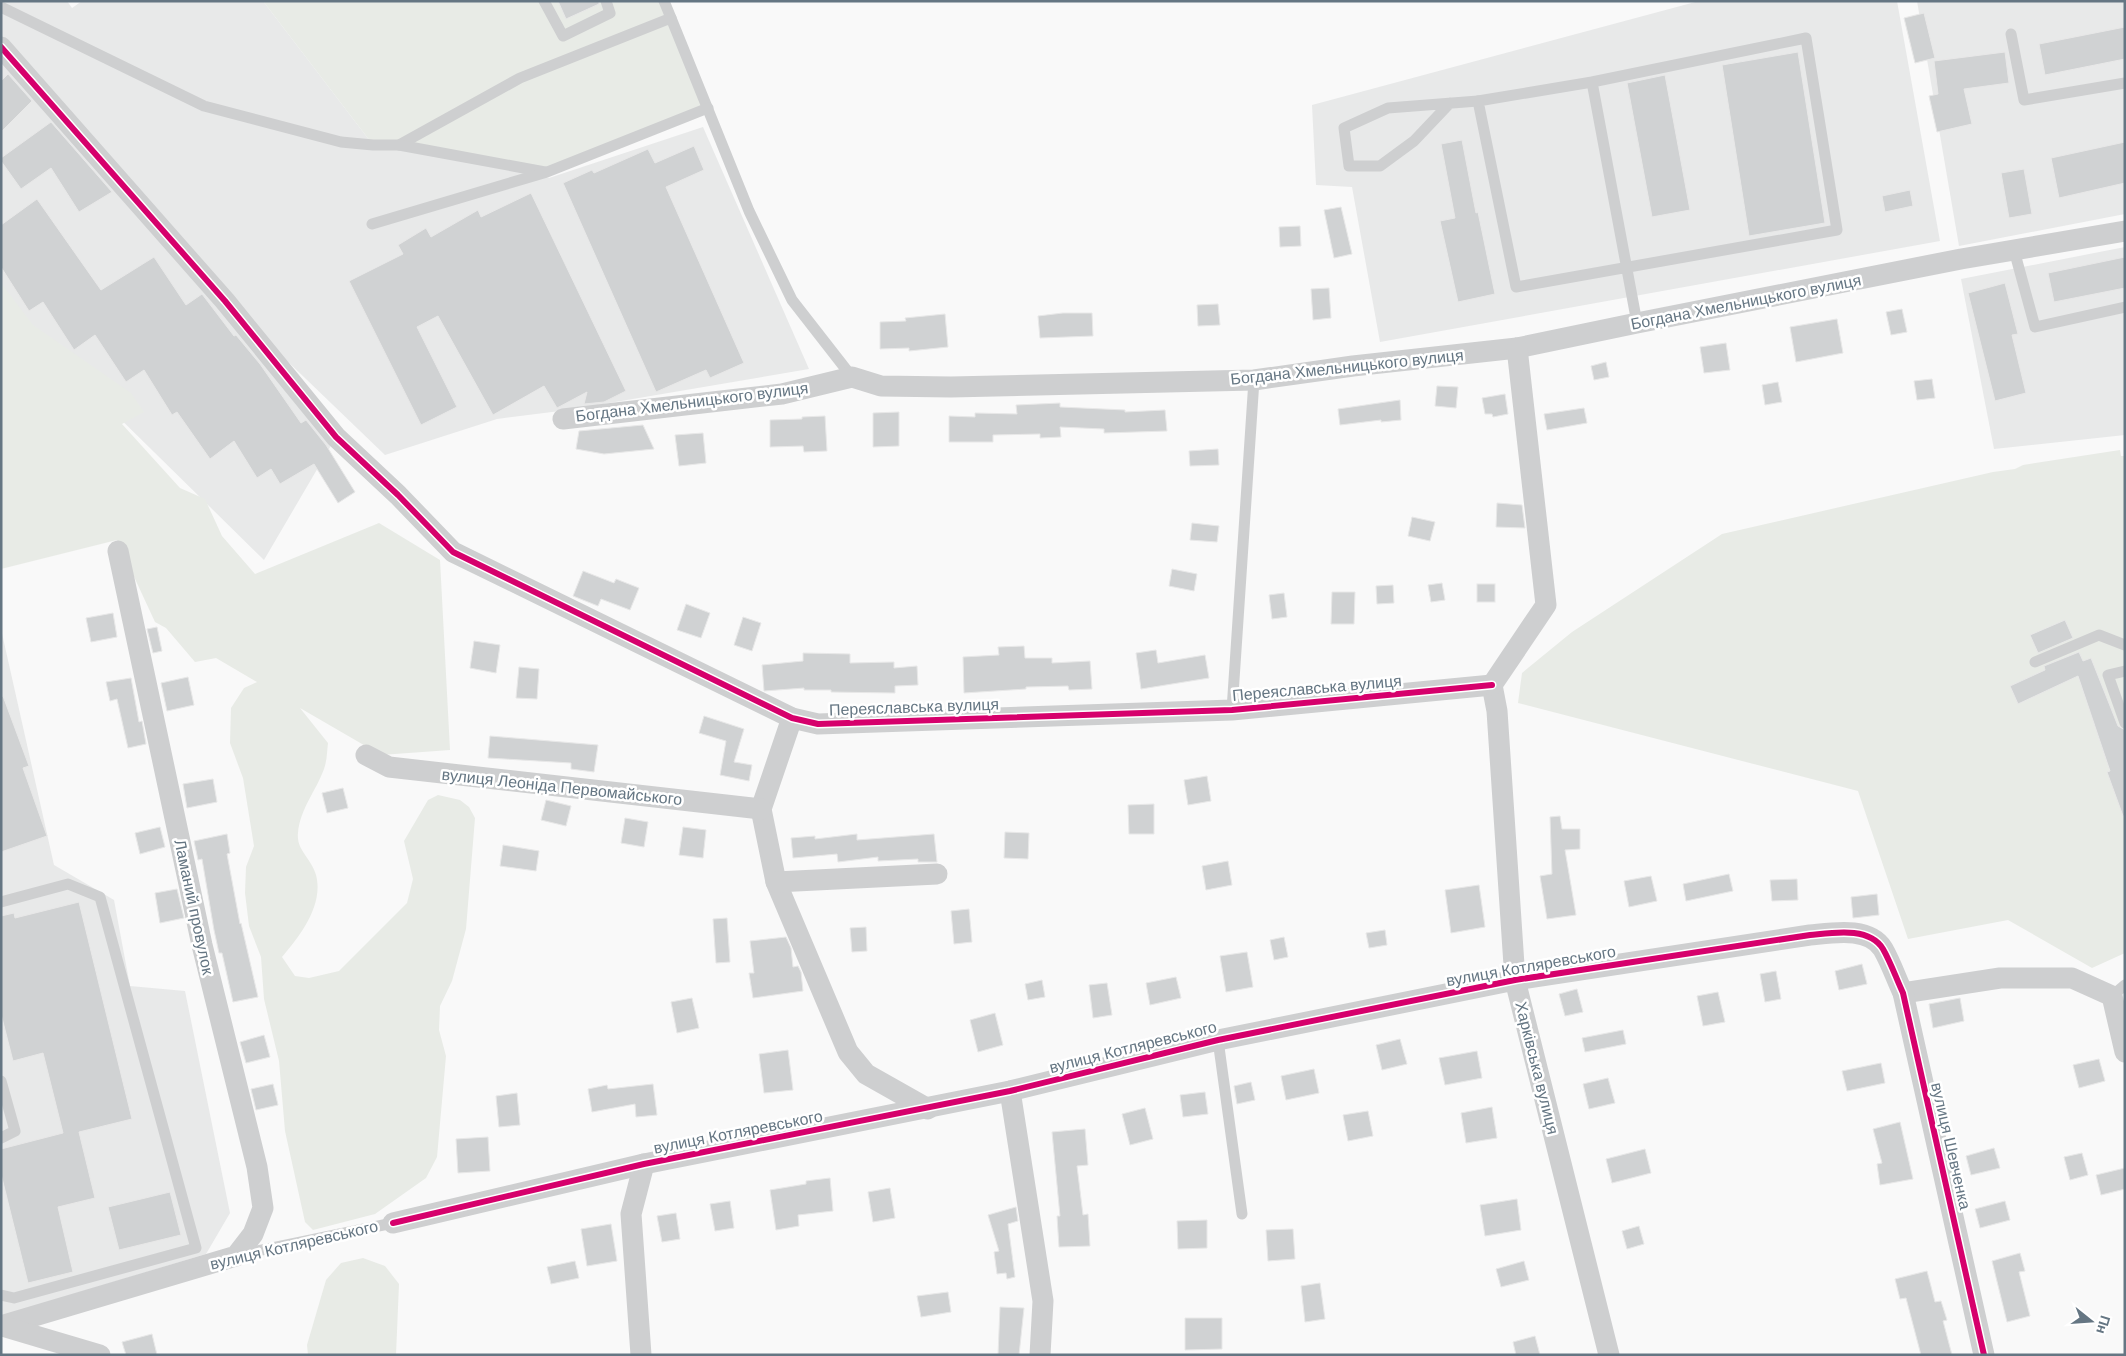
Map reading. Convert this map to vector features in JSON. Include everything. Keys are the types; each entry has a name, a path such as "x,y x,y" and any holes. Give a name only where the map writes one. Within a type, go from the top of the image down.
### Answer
{"street":[{"name":"Переяславська вулиця","path":"1,48 225,301 336,437 398,495 453,552 792,718 818,724 1232,710 1492,685"},
{"name":"Богдана Хмельницького вулиця","path":"563,419 782,394 852,377 881,386 951,387 1254,380 1353,366 1517,348 2014,250 2125,231"},
{"path":"1492,685 1546,605 1517,348"},
{"name":"Ламаний провулок","path":"118,551 202,945 257,1168 263,1208 253,1234 236,1256"},
{"name":"Харківська вулиця","path":"1492,685 1496,711 1515,980 1609,1355"},
{"path":"792,718 761,809 776,882 848,1052 866,1074 928,1109"},
{"name":"вулиця Леоніда Первомайського","path":"366,755 389,767 761,809"},
{"path":"776,882 937,874"},
{"name":"вулиця Котляревського","path":"392,1223 644,1164 928,1109 1218,1040 1515,980 1810,935 1847,932 1867,936 1882,947"},
{"name":"вулиця Шевченка","path":"1882,947 1903,992 1984,1355"},
{"path":"1903,992 2000,978 2072,978 2118,990 2125,1052"},
{"path":"1010,1091 1043,1301 1040,1355"},
{"path":"641,1355 631,1214 644,1164"},
{"name":"вулиця Котляревського","path":"2,1326 236,1256"},
{"path":"2,1326 100,1355"}],"lane":[{"path":"544,1 563,36 610,14 606,1"},
{"path":"664,1 749,211 792,300 852,377"},
{"path":"1,7 204,106 341,142 399,145 547,172"},
{"path":"399,145 520,78 671,18"},
{"path":"2011,34 2024,100 2125,83"},
{"path":"1450,103 1414,141 1380,166 1349,166 1344,128 1388,108 1450,103 1478,101 1592,82 1806,38 1837,230 1516,287 1478,101"},
{"path":"1592,82 1637,323"},
{"path":"372,224 547,172 708,108"},
{"path":"2014,250 2035,327 2125,307"},
{"path":"1232,710 1254,380"},
{"path":"2035,662 2099,635 2125,645"},
{"path":"2125,671 2108,675 2125,723"},
{"path":"1,902 68,884 100,897 196,1248 14,1298 1,1295"},
{"path":"1218,1040 1242,1214"},
{"path":"1,1081 15,1130 1,1138"},
{"name":"вулиця Котляревського","path":"236,1256 392,1223"}],"shaded area":[{"path":"1,1 67,1 72,8 82,1 263,1 373,145 399,145 549,178 703,127 809,369 568,410 497,419 385,455 229,305 336,437 264,560 99,398 1,306"},
{"path":"263,1 661,1 708,108 547,172 373,145"},
{"path":"1699,1 1897,1 1940,241 1380,342 1352,187 1316,185 1312,105"},
{"path":"1917,1 2125,1 2125,214 1959,246"},
{"path":"2125,247 2125,435 1994,449 1961,279"},
{"path":"1,283 33,325 131,393 144,412 122,424 180,488 205,499 222,536 255,574 379,523 440,560 450,750 381,755 300,708 328,743 324,769 299,824 299,844 314,869 318,886 314,909 309,919 296,940 282,957 295,976 309,978 339,971 407,903 413,879 404,841 428,800 438,795 460,800 469,807 475,818 466,929 452,981 440,1006 439,1030 446,1056 437,1157 426,1178 375,1214 313,1230 305,1222 285,1131 279,1061 264,999 261,957 249,926 245,893 246,867 254,846 243,778 230,743 231,708 244,688 257,682 216,658 195,662 166,628 155,622 117,540 1,569"},
{"path":"2120,450 2121,456 2125,456 2125,953 2092,968 2008,920 1908,939 1858,791 1518,703 1522,673 1572,632 1722,534 1993,472 2015,469 2023,465"},
{"path":"1,629 54,865 114,900 130,986 185,991 230,1213 206,1254 1,1316"},
{"path":"363,1258 385,1266 399,1284 396,1355 308,1355 307,1345 326,1280 341,1263"}],"building":[{"path":"558,1 599,1 599,4 566,19"},
{"path":"1924,13 1935,58 1915,63 1904,18"},
{"path":"2125,27 2125,59 2045,75 2039,44"},
{"path":"1798,52 1825,223 1749,236 1722,65"},
{"path":"2005,52 2009,83 1964,89 1972,124 1937,132 1929,96 1938,94 1934,61"},
{"path":"8,74 32,101 1,132 1,81"},
{"path":"1665,75 1690,210 1652,217 1627,83"},
{"path":"51,122 112,192 79,212 51,168 21,189 1,161 1,158"},
{"path":"1462,140 1476,213 1478,212 1495,294 1458,302 1440,221 1455,218 1441,144"},
{"path":"2125,142 2125,183 2059,198 2051,158"},
{"path":"694,146 704,170 666,187 744,363 710,378 706,370 656,392 563,183 592,170 594,173 648,149 655,163"},
{"path":"2024,169 2032,214 2009,218 2001,173"},
{"path":"1910,190 1913,206 1885,212 1882,196"},
{"path":"531,193 626,391 604,402 584,404 587,392 557,408 544,386 493,415 438,316 417,327 457,407 421,425 349,281 403,254 398,245 426,228 431,237 478,210 481,217"},
{"path":"37,199 101,290 154,257 186,305 202,294 234,336 236,335 260,364 301,423 306,420 326,445 355,492 338,503 314,464 280,484 271,469 257,478 234,441 210,459 177,412 172,415 144,370 126,382 95,335 74,350 43,302 29,311 1,267 1,225"},
{"path":"1341,207 1352,254 1334,258 1324,210"},
{"path":"1300,226 1301,246 1280,247 1279,227"},
{"path":"2125,257 2125,288 2054,302 2048,273"},
{"path":"2005,283 2018,334 2012,335 2026,393 1995,401 1968,293"},
{"path":"1329,288 1331,318 1313,320 1311,289"},
{"path":"1218,304 1220,325 1198,326 1197,305"},
{"path":"1902,309 1907,332 1891,335 1886,312"},
{"path":"1063,313 1092,313 1093,336 1040,338 1038,316"},
{"path":"945,314 948,347 909,351 909,348 880,349 880,322 906,321 905,318"},
{"path":"1837,319 1843,353 1796,362 1790,327"},
{"path":"1726,343 1730,370 1704,373 1700,347"},
{"path":"1606,362 1609,377 1594,380 1591,366"},
{"path":"1932,379 1935,398 1917,400 1914,381"},
{"path":"1778,382 1782,402 1765,405 1762,385"},
{"path":"1437,386 1458,387 1456,408 1435,406"},
{"path":"1505,394 1508,414 1493,417 1492,414 1485,414 1482,398"},
{"path":"1400,400 1401,420 1381,422 1381,420 1340,425 1338,409"},
{"path":"1060,403 1060,407 1125,410 1125,412 1165,410 1167,431 1104,433 1104,429 1060,427 1061,437 1040,438 1040,434 993,435 993,442 949,442 949,416 975,417 975,413 1017,414 1016,405"},
{"path":"1584,408 1587,423 1547,430 1544,414"},
{"path":"899,412 899,446 873,447 873,413"},
{"path":"825,416 827,451 804,452 803,446 770,447 770,420"},
{"path":"643,425 654,449 604,454 576,449 579,431"},
{"path":"703,433 706,463 679,466 675,435"},
{"path":"1218,449 1219,465 1190,466 1189,451"},
{"path":"1497,503 1522,505 1525,528 1496,527"},
{"path":"1412,517 1435,522 1430,541 1408,536"},
{"path":"1192,523 1219,526 1217,542 1190,540"},
{"path":"1172,569 1197,574 1194,591 1169,586"},
{"path":"583,571 614,583 616,579 639,588 630,610 601,599 598,606 573,596"},
{"path":"1442,583 1445,600 1431,602 1428,585"},
{"path":"1477,584 1495,584 1495,602 1477,602"},
{"path":"1393,585 1394,603 1377,604 1376,586"},
{"path":"1332,592 1355,592 1354,624 1331,624"},
{"path":"1284,593 1287,617 1272,619 1269,595"},
{"path":"686,604 710,613 701,638 677,630"},
{"path":"113,613 117,637 91,642 86,618"},
{"path":"743,617 761,623 752,651 734,645"},
{"path":"2065,620 2073,638 2038,653 2030,635"},
{"path":"157,627 162,651 153,653 147,629"},
{"path":"474,641 500,645 496,673 470,668"},
{"path":"1024,646 1025,658 1052,658 1052,663 1090,661 1092,689 1069,690 1068,686 1026,687 1026,689 964,693 963,657 999,655 998,647"},
{"path":"1156,650 1158,663 1205,655 1209,678 1141,689 1136,653"},
{"path":"2079,652 2083,661 2091,658 2118,726 2125,730 2125,816 2123,816 2107,772 2110,771 2078,676 2018,704 2010,686 2045,670 2044,666"},
{"path":"803,653 850,654 850,663 894,662 894,668 917,666 918,685 895,686 895,693 831,692 831,690 804,690 804,688 764,691 762,665 803,661"},
{"path":"519,667 539,669 537,699 516,698"},
{"path":"188,677 194,705 167,711 161,683"},
{"path":"131,678 139,722 142,721 146,744 128,748 117,699 110,701 106,682"},
{"path":"3,696 29,766 23,768 47,836 1,852 1,697"},
{"path":"704,716 744,729 734,762 752,765 749,781 720,775 726,741 699,733"},
{"path":"490,736 598,745 594,772 571,769 571,763 488,758"},
{"path":"1207,776 1211,801 1188,805 1184,780"},
{"path":"213,779 217,802 187,808 183,784"},
{"path":"343,788 348,808 327,813 322,793"},
{"path":"546,800 571,806 566,826 541,820"},
{"path":"1154,804 1154,834 1129,834 1128,805"},
{"path":"1560,816 1562,829 1580,829 1580,849 1565,850 1576,915 1547,919 1540,876 1552,874 1550,817"},
{"path":"625,818 648,822 644,847 621,843"},
{"path":"160,827 165,847 140,854 135,833"},
{"path":"683,827 706,830 703,858 679,855"},
{"path":"1005,832 1029,833 1028,859 1004,858"},
{"path":"227,834 230,853 227,854 240,924 258,997 233,1002 222,953 219,953 214,930 202,859 198,860 194,841"},
{"path":"857,834 857,840 934,834 937,862 918,862 918,859 878,861 878,857 838,862 837,854 793,858 791,838 815,836 815,839"},
{"path":"503,845 539,851 536,871 500,866"},
{"path":"1228,861 1232,885 1206,890 1202,866"},
{"path":"1729,874 1733,891 1686,901 1683,884"},
{"path":"1651,876 1657,901 1629,907 1624,881"},
{"path":"1797,879 1798,900 1772,901 1770,880"},
{"path":"1479,885 1485,927 1451,933 1445,890"},
{"path":"177,889 184,918 160,923 155,893"},
{"path":"1877,894 1879,915 1853,918 1851,897"},
{"path":"79,902 132,1119 79,1132 95,1198 58,1207 73,1272 28,1283 1,1174 1,1149 63,1133 43,1053 13,1061 1,1014 1,916 14,913 15,918"},
{"path":"969,909 972,942 954,944 951,911"},
{"path":"727,918 730,962 716,963 713,919"},
{"path":"866,927 867,951 852,952 850,928"},
{"path":"1385,930 1387,945 1369,948 1366,933"},
{"path":"786,937 791,948 793,967 798,966 801,972 803,991 753,998 749,973 754,973 750,941"},
{"path":"1284,937 1288,957 1274,960 1270,940"},
{"path":"1247,952 1253,987 1226,992 1220,956"},
{"path":"1862,964 1867,984 1839,990 1835,971"},
{"path":"1776,971 1781,999 1765,1002 1760,974"},
{"path":"1176,977 1181,998 1150,1005 1146,983"},
{"path":"1042,980 1045,997 1028,1000 1025,984"},
{"path":"1107,983 1112,1015 1093,1018 1089,985"},
{"path":"1577,989 1583,1012 1565,1016 1559,994"},
{"path":"1718,992 1725,1022 1703,1026 1697,996"},
{"path":"692,998 699,1028 677,1033 671,1002"},
{"path":"1960,998 1964,1021 1933,1028 1929,1004"},
{"path":"995,1013 1003,1045 978,1052 970,1020"},
{"path":"1623,1030 1626,1044 1585,1052 1582,1038"},
{"path":"264,1035 270,1057 246,1063 240,1042"},
{"path":"1400,1039 1407,1064 1382,1070 1376,1045"},
{"path":"788,1050 793,1090 764,1093 759,1054"},
{"path":"1477,1051 1482,1078 1445,1085 1439,1058"},
{"path":"2099,1059 2105,1081 2079,1088 2073,1065"},
{"path":"1881,1063 1885,1083 1847,1091 1842,1071"},
{"path":"1314,1069 1319,1093 1286,1100 1281,1076"},
{"path":"1608,1078 1615,1103 1589,1109 1583,1084"},
{"path":"1251,1082 1255,1100 1237,1104 1234,1086"},
{"path":"273,1084 278,1105 256,1110 251,1089"},
{"path":"653,1084 657,1115 636,1117 635,1104 592,1112 588,1089 607,1085 608,1089"},
{"path":"1205,1092 1208,1114 1183,1117 1180,1095"},
{"path":"517,1093 520,1125 499,1127 496,1096"},
{"path":"1492,1107 1497,1138 1466,1143 1461,1113"},
{"path":"1145,1108 1153,1139 1130,1145 1122,1114"},
{"path":"1368,1111 1373,1136 1348,1141 1343,1115"},
{"path":"1900,1122 1913,1179 1880,1185 1877,1164 1882,1163 1873,1129"},
{"path":"1085,1129 1088,1165 1077,1166 1083,1215 1088,1214 1090,1246 1059,1247 1057,1216 1060,1216 1052,1132"},
{"path":"488,1137 490,1171 458,1173 456,1139"},
{"path":"1994,1148 2000,1168 1971,1175 1966,1156"},
{"path":"1645,1149 1651,1173 1612,1183 1606,1159"},
{"path":"2082,1153 2088,1175 2070,1180 2064,1157"},
{"path":"2125,1168 2125,1189 2101,1195 2096,1175"},
{"path":"830,1178 833,1211 798,1215 799,1226 776,1230 770,1190 806,1184 806,1181"},
{"path":"890,1188 895,1218 873,1222 868,1192"},
{"path":"170,1192 181,1235 119,1250 108,1207"},
{"path":"1517,1199 1521,1230 1485,1236 1480,1205"},
{"path":"730,1201 734,1228 715,1231 710,1204"},
{"path":"2005,1201 2010,1220 1980,1228 1975,1209"},
{"path":"1016,1207 1018,1221 1008,1224 1015,1277 1007,1279 1006,1273 997,1274 994,1252 999,1251 988,1215"},
{"path":"676,1213 680,1239 662,1242 657,1216"},
{"path":"1207,1220 1207,1248 1178,1249 1177,1221"},
{"path":"611,1224 617,1261 587,1266 581,1229"},
{"path":"1639,1226 1644,1244 1627,1249 1622,1231"},
{"path":"1293,1229 1295,1259 1268,1261 1266,1230"},
{"path":"2020,1253 2025,1271 2019,1272 2030,1316 2007,1322 1992,1261"},
{"path":"575,1261 579,1278 551,1284 547,1267"},
{"path":"1524,1261 1529,1280 1501,1287 1496,1269"},
{"path":"1927,1271 1935,1302 1941,1301 1947,1320 1943,1321 1952,1355 1921,1355 1906,1298 1900,1299 1895,1279"},
{"path":"1320,1283 1325,1319 1305,1322 1301,1286"},
{"path":"948,1292 951,1312 921,1317 917,1296"},
{"path":"1000,1307 1024,1308 1019,1355 998,1355"},
{"path":"1185,1318 1222,1318 1222,1349 1185,1350"},
{"path":"152,1334 157,1355 126,1355 122,1342"},
{"path":"1535,1336 1540,1355 1516,1355 1513,1342"}],"cycle path":[{"path":"1,47 225,301 336,437 398,495 453,552 792,718 818,724 1232,710 1492,685"},
{"path":"393,1223 644,1164 1010,1091 1218,1040 1515,980 1839,932 1860,934 1877,942 1886,954 1903,993 1984,1355"}]}
